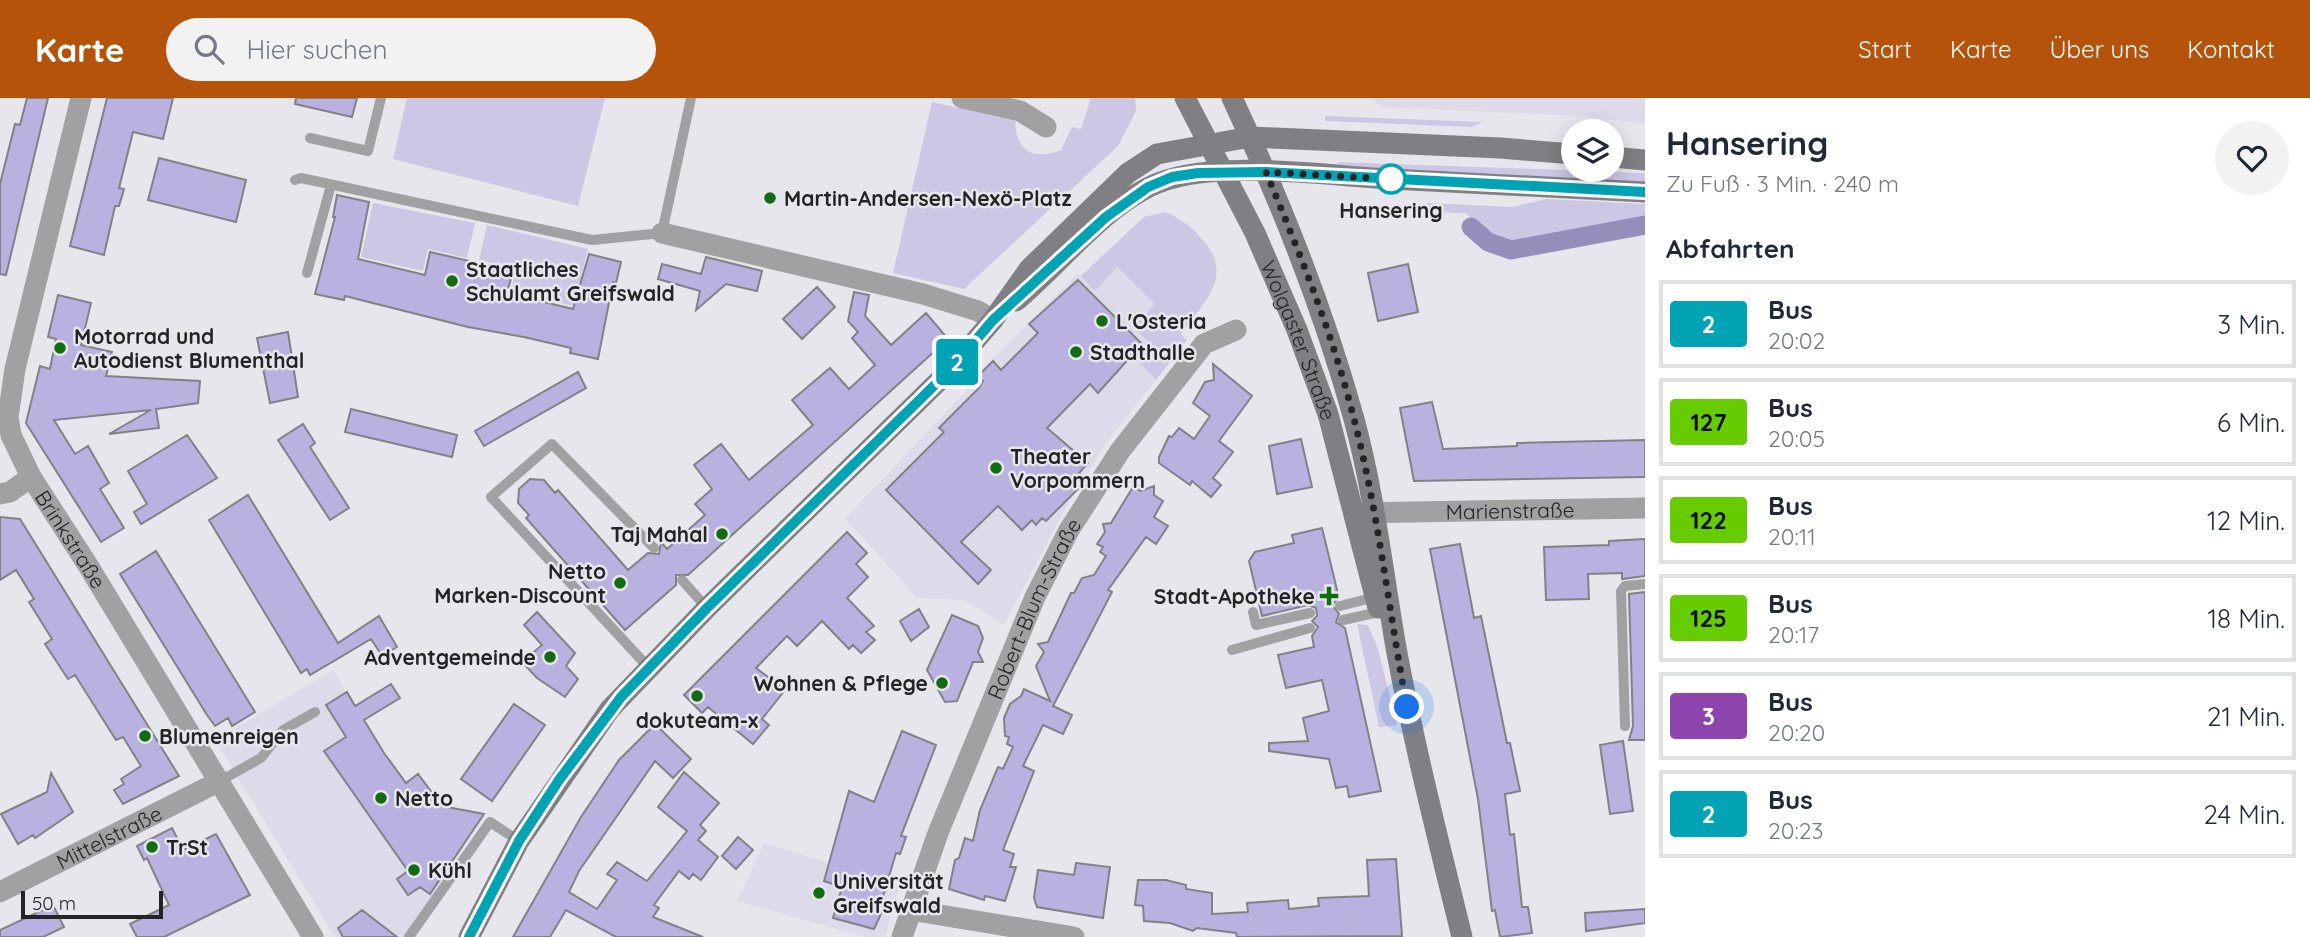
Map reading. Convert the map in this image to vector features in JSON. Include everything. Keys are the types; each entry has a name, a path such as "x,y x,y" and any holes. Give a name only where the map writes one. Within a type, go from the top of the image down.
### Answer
{"main road":[{"name":"Wolgaster Straße","path":"1185,98 1258,240 1302,342 1365,513 1407,707 1462,937"},
{"name":"Wolgaster Straße","path":"1232,98 1266,172 1330,338 1355,422 1377,604 1407,707"},
{"path":"469,937 519,841 610,709 707,608 951,369 993,320 1029,269 1128,173 1157,154 1250,137 1561,153"},
{"path":"1624,158 1645,160"},
{"path":"993,320 1106,217 1148,187 1185,175 1266,172 1645,191"}],"street":[{"name":"Brinkstraße","path":"81,98 10,394 11,435 31,477 220,781 313,937"},
{"path":"962,98 1020,111 1046,127"},
{"path":"662,233 923,294 978,311 993,320"},
{"name":"Robert-Blum-Straße","path":"902,937 937,833 1035,597 1069,530 1120,451 1204,344 1236,330"},
{"path":"0,494 10,492 31,477"},
{"name":"Marienstraße","path":"1365,513 1645,508"},
{"name":"Mittelstraße","path":"0,892 220,781"},
{"path":"909,910 1074,937"}],"lane":[{"path":"310,138 368,151 381,98"},
{"path":"295,180 331,184 592,240 662,233 691,98"},
{"path":"307,273 331,184"},
{"path":"649,668 491,497 552,444 654,548"},
{"path":"682,580 707,608"},
{"path":"1625,726 1621,591 1625,586 1645,584"},
{"path":"1340,606 1377,604"},
{"path":"1343,620 1377,604"},
{"path":"1253,612 1256,625 1310,612"},
{"path":"1232,650 1310,628"},
{"path":"220,781 261,758 283,730 315,712"},
{"path":"410,937 490,822 519,841"}],"shaded area":[{"path":"407,98 605,98 578,206 393,159"},
{"path":"1091,98 1135,98 1136,111 1118,146 964,289 893,273 932,102 1015,121 1023,146 1034,154 1042,154 1061,150 1072,127 1081,129"},
{"path":"1371,98 1645,98 1645,124 1624,121 1624,119 1581,116 1381,107"},
{"path":"1325,116 1483,122 1472,127 1325,121"},
{"path":"1338,162 1561,170 1561,180 1337,170"},
{"path":"1624,172 1645,173 1645,184 1601,182 1624,182"},
{"path":"1546,199 1645,204 1645,221 1523,245 1505,243 1465,213 1427,212 1427,203 1513,207"},
{"path":"373,203 475,223 467,258 428,249 423,271 361,257"},
{"path":"1166,212 1190,226 1208,246 1215,257 1216,282 1181,334 1187,340 1104,446 1064,511 1004,625 964,600 917,598 845,518 977,380 975,377 1078,273 1081,276 1144,217"},
{"path":"1166,212 1185,223 1201,238 1211,251 1216,264 1216,276 1207,299 1181,334 1187,340 1156,380 1139,362 1153,346 1133,327 1155,304 1117,267 1095,291 1081,276 1144,217"},
{"path":"487,225 588,249 581,276 585,278 576,291 578,307 511,291 516,269 479,260"},
{"path":"1357,624 1368,625 1378,649 1397,725 1379,727"},
{"path":"333,670 384,754 440,831 464,847 404,937 335,937 215,740"},
{"name":"Universität Greifswald","path":"764,843 900,885 885,937 865,937 737,901"}],"building":[{"path":"27,98 48,98 6,275 0,274 0,184 15,124 20,125"},
{"path":"107,98 173,98 163,139 133,132 119,188 124,189 119,206 115,206 104,255 70,246"},
{"path":"296,98 357,98 352,117 295,104"},
{"path":"159,158 246,180 236,222 148,200"},
{"path":"337,195 369,202 358,259 425,275 430,252 513,271 507,293 573,309 589,254 621,262 616,283 613,282 598,359 570,353 571,348 524,337 468,327 345,296 344,300 315,294 335,217"},
{"path":"706,257 762,271 757,291 726,284 696,310 700,291 658,279 662,264 701,274"},
{"path":"1408,264 1418,312 1378,321 1368,273"},
{"path":"1078,280 1142,344 1098,393 1090,384 1047,428 1088,463 1079,473 1083,477 1077,483 1080,487 1046,521 1042,518 1036,525 1032,520 1022,530 998,506 961,542 991,570 978,584 886,490 944,432 939,428 979,388 983,381 978,376 993,361 1001,370 1038,333 1029,324"},
{"path":"817,287 835,307 802,339 783,319"},
{"path":"854,292 869,295 865,316 891,345 926,313 948,339 688,575 676,575 676,585 625,630 526,518 529,515 518,503 519,489 530,479 544,480 555,493 558,490 628,570 648,553 659,554 661,542 667,549 705,515 695,504 712,489 694,465 721,444 749,480 813,425 792,400 830,368 849,389 875,365 852,338 858,332 848,321"},
{"path":"58,295 91,303 81,345 112,352 106,376 200,381 198,403 156,409 159,428 109,434 151,410 54,420 75,454 88,446 109,483 100,489 124,528 101,542 26,423 40,366 50,369 56,339 48,337"},
{"path":"288,332 298,397 270,403 257,338"},
{"path":"1213,364 1252,396 1219,441 1233,452 1213,478 1221,485 1211,497 1192,481 1190,485 1159,463 1159,457 1169,436 1172,437 1179,428 1194,439 1210,416 1193,403 1205,382 1214,380"},
{"path":"578,372 586,388 484,446 475,431"},
{"path":"1432,402 1443,449 1517,446 1517,443 1645,440 1645,477 1414,481 1400,408"},
{"path":"351,409 457,435 452,457 345,432"},
{"path":"303,424 315,443 310,447 349,508 330,520 278,440"},
{"path":"187,435 217,478 141,524 134,512 147,504 128,471"},
{"path":"1301,439 1312,487 1277,494 1269,446"},
{"path":"1154,486 1154,495 1163,501 1154,517 1168,526 1156,544 1146,537 1108,590 1112,592 1053,706 1072,715 1063,734 1043,725 1023,766 1034,771 1003,850 1014,854 1010,867 1016,867 1005,901 985,896 984,900 949,889 955,860 959,858 965,838 973,841 980,810 998,767 1003,769 1013,747 1007,744 1009,737 1005,736 1004,718 1010,704 1021,696 1024,689 1050,701 1036,666 1044,652 1038,644 1048,642 1071,593 1074,593 1082,578 1094,575 1106,556 1100,552 1103,547 1097,544 1105,532 1103,524 1111,523 1133,487 1141,491"},
{"path":"248,495 338,643 379,616 397,647 382,656 371,639 310,675 307,669 301,673 209,520"},
{"path":"0,517 20,519 179,776 123,804 114,790 124,784 121,779 141,766 123,737 116,740 75,675 68,679 45,644 52,639 29,602 34,599 16,570 0,580"},
{"path":"1322,528 1339,598 1332,605 1339,614 1336,622 1345,628 1381,791 1349,797 1347,786 1336,788 1329,759 1269,751 1269,743 1308,741 1303,718 1329,711 1322,680 1286,688 1278,655 1314,647 1312,636 1318,627 1312,621 1317,616 1316,608 1308,605 1262,616 1249,561 1255,552 1294,543 1292,535"},
{"path":"847,532 867,553 856,564 868,577 847,598 874,626 866,632 875,640 861,653 853,645 849,649 822,621 797,646 787,636 756,668 785,690 762,719 769,725 753,744 708,707 702,713 684,695"},
{"path":"1645,539 1645,576 1622,579 1622,573 1588,574 1589,599 1546,600 1544,547 1609,545 1609,541"},
{"path":"1460,544 1474,618 1481,616 1507,743 1510,743 1520,791 1505,794 1510,835 1514,834 1522,907 1528,907 1532,933 1500,937 1495,910 1492,911 1478,799 1430,549"},
{"path":"156,551 255,712 232,726 228,718 215,726 120,574"},
{"path":"1645,592 1645,740 1629,740 1633,726 1629,594"},
{"path":"919,609 929,627 911,641 900,621"},
{"name":"Adventgemeinde","path":"537,612 575,653 566,666 578,679 565,697 537,678 522,662 542,645 524,625"},
{"path":"952,615 978,626 983,638 978,652 983,662 973,662 957,701 945,702 927,670"},
{"path":"391,684 400,698 364,720 384,753 406,783 418,774 442,806 484,814 430,894 420,887 408,895 397,879 408,871 324,751 346,737 326,705 347,692 355,706"},
{"path":"514,704 545,725 492,801 461,779"},
{"path":"655,724 691,759 673,778 655,761 579,871 569,892 597,909 617,880 607,874 617,862 647,881 687,831 658,807 684,772 719,803 700,825 706,831 698,840 718,857 701,880 693,874 689,879 679,871 654,905 659,908 653,917 703,937 616,937 566,910 550,937 513,937 581,817 619,760"},
{"path":"902,731 936,745 901,836 906,837 900,854 896,853 882,900 885,905 874,929 833,918 842,887 824,881 849,791 874,802"},
{"path":"1623,741 1633,811 1610,814 1600,745"},
{"path":"51,773 73,812 35,838 33,835 18,844 1,814 47,792"},
{"path":"172,828 183,850 216,834 250,895 164,937 137,937 130,924 169,905 147,858 144,860 137,846"},
{"path":"738,837 753,850 736,869 722,856"},
{"path":"1396,859 1402,936 1237,937 1236,933 1197,928 1193,931 1170,923 1144,921 1143,906 1135,905 1138,880 1166,880 1186,885 1186,889 1212,893 1212,914 1248,912 1247,903 1288,900 1289,909 1319,906 1318,898 1369,896 1367,860"},
{"path":"1076,863 1110,867 1103,918 1037,907 1034,898 1038,870 1074,875"},
{"path":"53,905 64,927 43,937 0,937 0,930"},
{"path":"1645,909 1645,923 1586,931 1585,913"},
{"path":"362,910 397,937 343,937 338,928"}],"waterway":[{"path":"1471,227 1488,242 1511,250 1645,225"}],"bus line":[{"name":"2","path":"469,937 519,841 610,709 707,608 951,369 993,320 1037,284 1106,217 1148,187 1172,177 1198,173 1266,172 1645,192"}],"place":[{"name":"Hansering","path":"1391,179"},
{"name":"Martin-Andersen-Nexö-Platz","path":"770,198"},
{"name":"Staatliches Schulamt Greifswald","path":"452,281"},
{"name":"L'Osteria","path":"1102,321"},
{"name":"Motorrad und Autodienst Blumenthal","path":"60,348"},
{"name":"Stadthalle","path":"1076,352"},
{"name":"Theater Vorpommern","path":"996,468"},
{"name":"Taj Mahal","path":"722,534"},
{"name":"Netto Marken-Discount","path":"620,583"},
{"name":"Stadt-Apotheke","path":"1329,596"},
{"name":"Adventgemeinde","path":"550,657"},
{"name":"Wohnen & Pflege","path":"942,683"},
{"name":"dokuteam-x","path":"697,696"},
{"name":"Blumenreigen","path":"145,736"},
{"name":"Netto","path":"381,798"},
{"name":"TrSt","path":"152,847"},
{"name":"Kühl","path":"414,870"},
{"name":"Universität Greifswald","path":"819,893"}],"route":[{"path":"1391,179 1266,172 1330,338 1355,422 1375,514 1407,707"}]}
